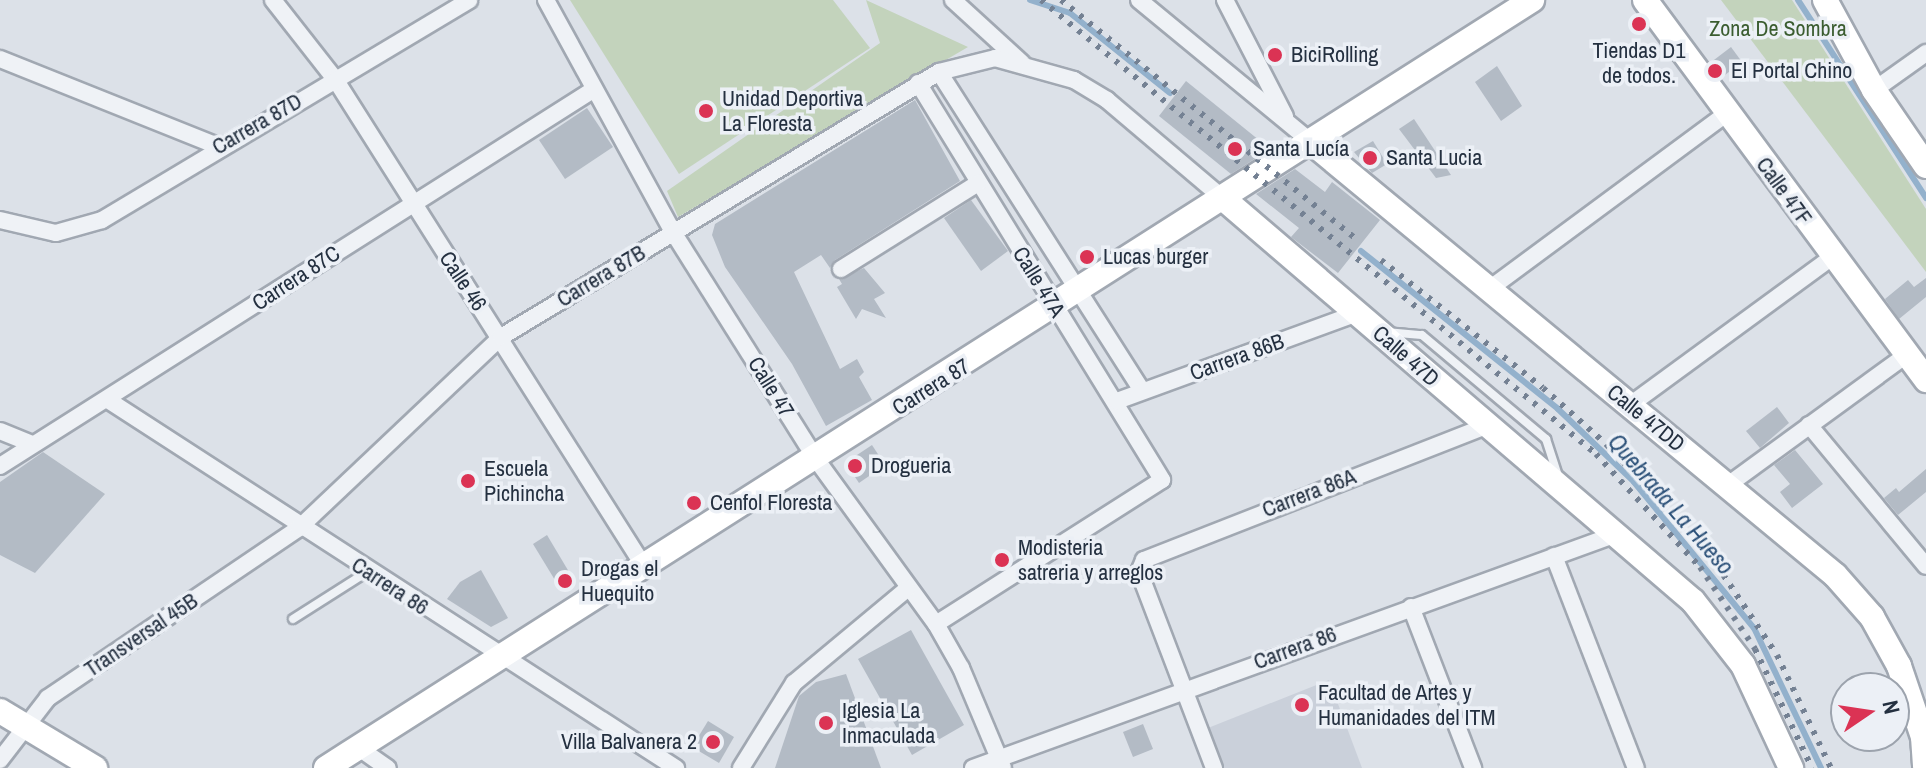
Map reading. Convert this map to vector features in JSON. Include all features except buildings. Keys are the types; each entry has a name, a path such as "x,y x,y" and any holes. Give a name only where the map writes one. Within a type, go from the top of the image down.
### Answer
{"street":[{"name":"Calle 46","path":"273,0 335,79 645,568"},
{"name":"Carrera 87D","path":"0,220 40,231 72,231 102,220 218,146 469,0"},
{"name":"Calle 47","path":"546,0 673,232 816,459 907,589 936,624 961,668 1001,763"},
{"path":"953,0 1022,63"},
{"name":"Calle 47DD","path":"1139,0 1835,575 1872,617 1910,690 1925,734 1925,768"},
{"name":"Calle 47DD","path":"1225,0 1288,121"},
{"name":"Carrera 87","path":"326,768 1054,309 1532,0"},
{"name":"Calle 47F","path":"1645,0 1832,257 1926,380"},
{"path":"1826,0 1874,90 1926,166"},
{"path":"1874,90 1926,53"},
{"name":"Calle 47D","path":"939,72 995,58 1022,63 1074,80 1107,100 1619,533 1719,630 1770,715 1791,768"},
{"path":"0,59 218,146"},
{"name":"Carrera 87B","path":"299,528 501,337 939,72"},
{"name":"Calle 47A","path":"939,72 1142,391"},
{"name":"Calle 47A","path":"918,83 1054,309 1117,401 1162,480 936,624"},
{"name":"Carrera 87C","path":"0,466 593,90"},
{"path":"1488,290 1727,113"},
{"path":"841,269 978,183"},
{"path":"1630,405 1832,257"},
{"name":"Carrera 86B","path":"1117,401 1358,313"},
{"path":"1728,485 1906,355"},
{"name":"Carrera 86","path":"108,400 299,528 676,768"},
{"name":"Carrera 86A","path":"1183,688 1139,572 1154,552 1488,425"},
{"path":"1809,425 1926,566"},
{"path":"0,431 33,444"},
{"name":"Transversal 45B","path":"0,760 23,725 48,698 299,528"},
{"name":"Carrera 86","path":"973,768 1001,763 1183,688 1619,533"},
{"path":"1554,556 1636,768"},
{"path":"741,768 794,683 907,589"},
{"path":"1411,607 1473,768"},
{"path":"1183,688 1214,768"},
{"path":"0,711 95,768"},
{"path":"359,748 388,768"}],"lane":[{"path":"1378,332 1422,335 1546,439 1560,484"},
{"path":"293,619 367,572"}],"shaded area":[{"name":"Facultad de Artes y Humanidades del ITM","path":"1329,680 1362,768 1219,768 1203,730"}],"green space":[{"name":"Unidad Deportiva La Floresta","path":"570,0 833,0 870,48 679,174"},
{"path":"866,0 968,47 678,217 667,191 880,43"},
{"name":"Zona De Sombra","path":"1721,0 1792,0 1926,209 1926,272"}],"waterway":[{"name":"Quebrada La Hueso","path":"1030,0 1070,13 1170,93"},
{"path":"1798,0 1926,198"},
{"name":"Quebrada La Hueso","path":"1361,251 1558,409 1634,482 1754,628 1821,768"}],"railway":[{"path":"1041,0 1596,454 1700,567 1755,649 1812,768"},
{"path":"1061,0 1357,240"},
{"path":"1381,260 1543,388 1606,444 1710,555 1777,655 1831,768"}],"place":[{"name":"Tiendas D1 de todos.","path":"1639,24"},
{"name":"BiciRolling","path":"1275,55"},
{"name":"El Portal Chino","path":"1715,71"},
{"name":"Unidad Deportiva La Floresta","path":"706,111"},
{"name":"Santa Lucía","path":"1235,149"},
{"name":"Santa Lucia","path":"1370,158"},
{"name":"Lucas burger","path":"1087,257"},
{"name":"Drogueria","path":"855,466"},
{"name":"Escuela Pichincha","path":"468,481"},
{"name":"Cenfol Floresta","path":"694,503"},
{"name":"Modisteria satreria y arreglos","path":"1002,560"},
{"name":"Drogas el Huequito","path":"565,581"},
{"name":"Facultad de Artes y Humanidades del ITM","path":"1302,705"},
{"name":"Iglesia La Inmaculada","path":"826,723"},
{"name":"Villa Balvanera 2","path":"713,742"}]}
